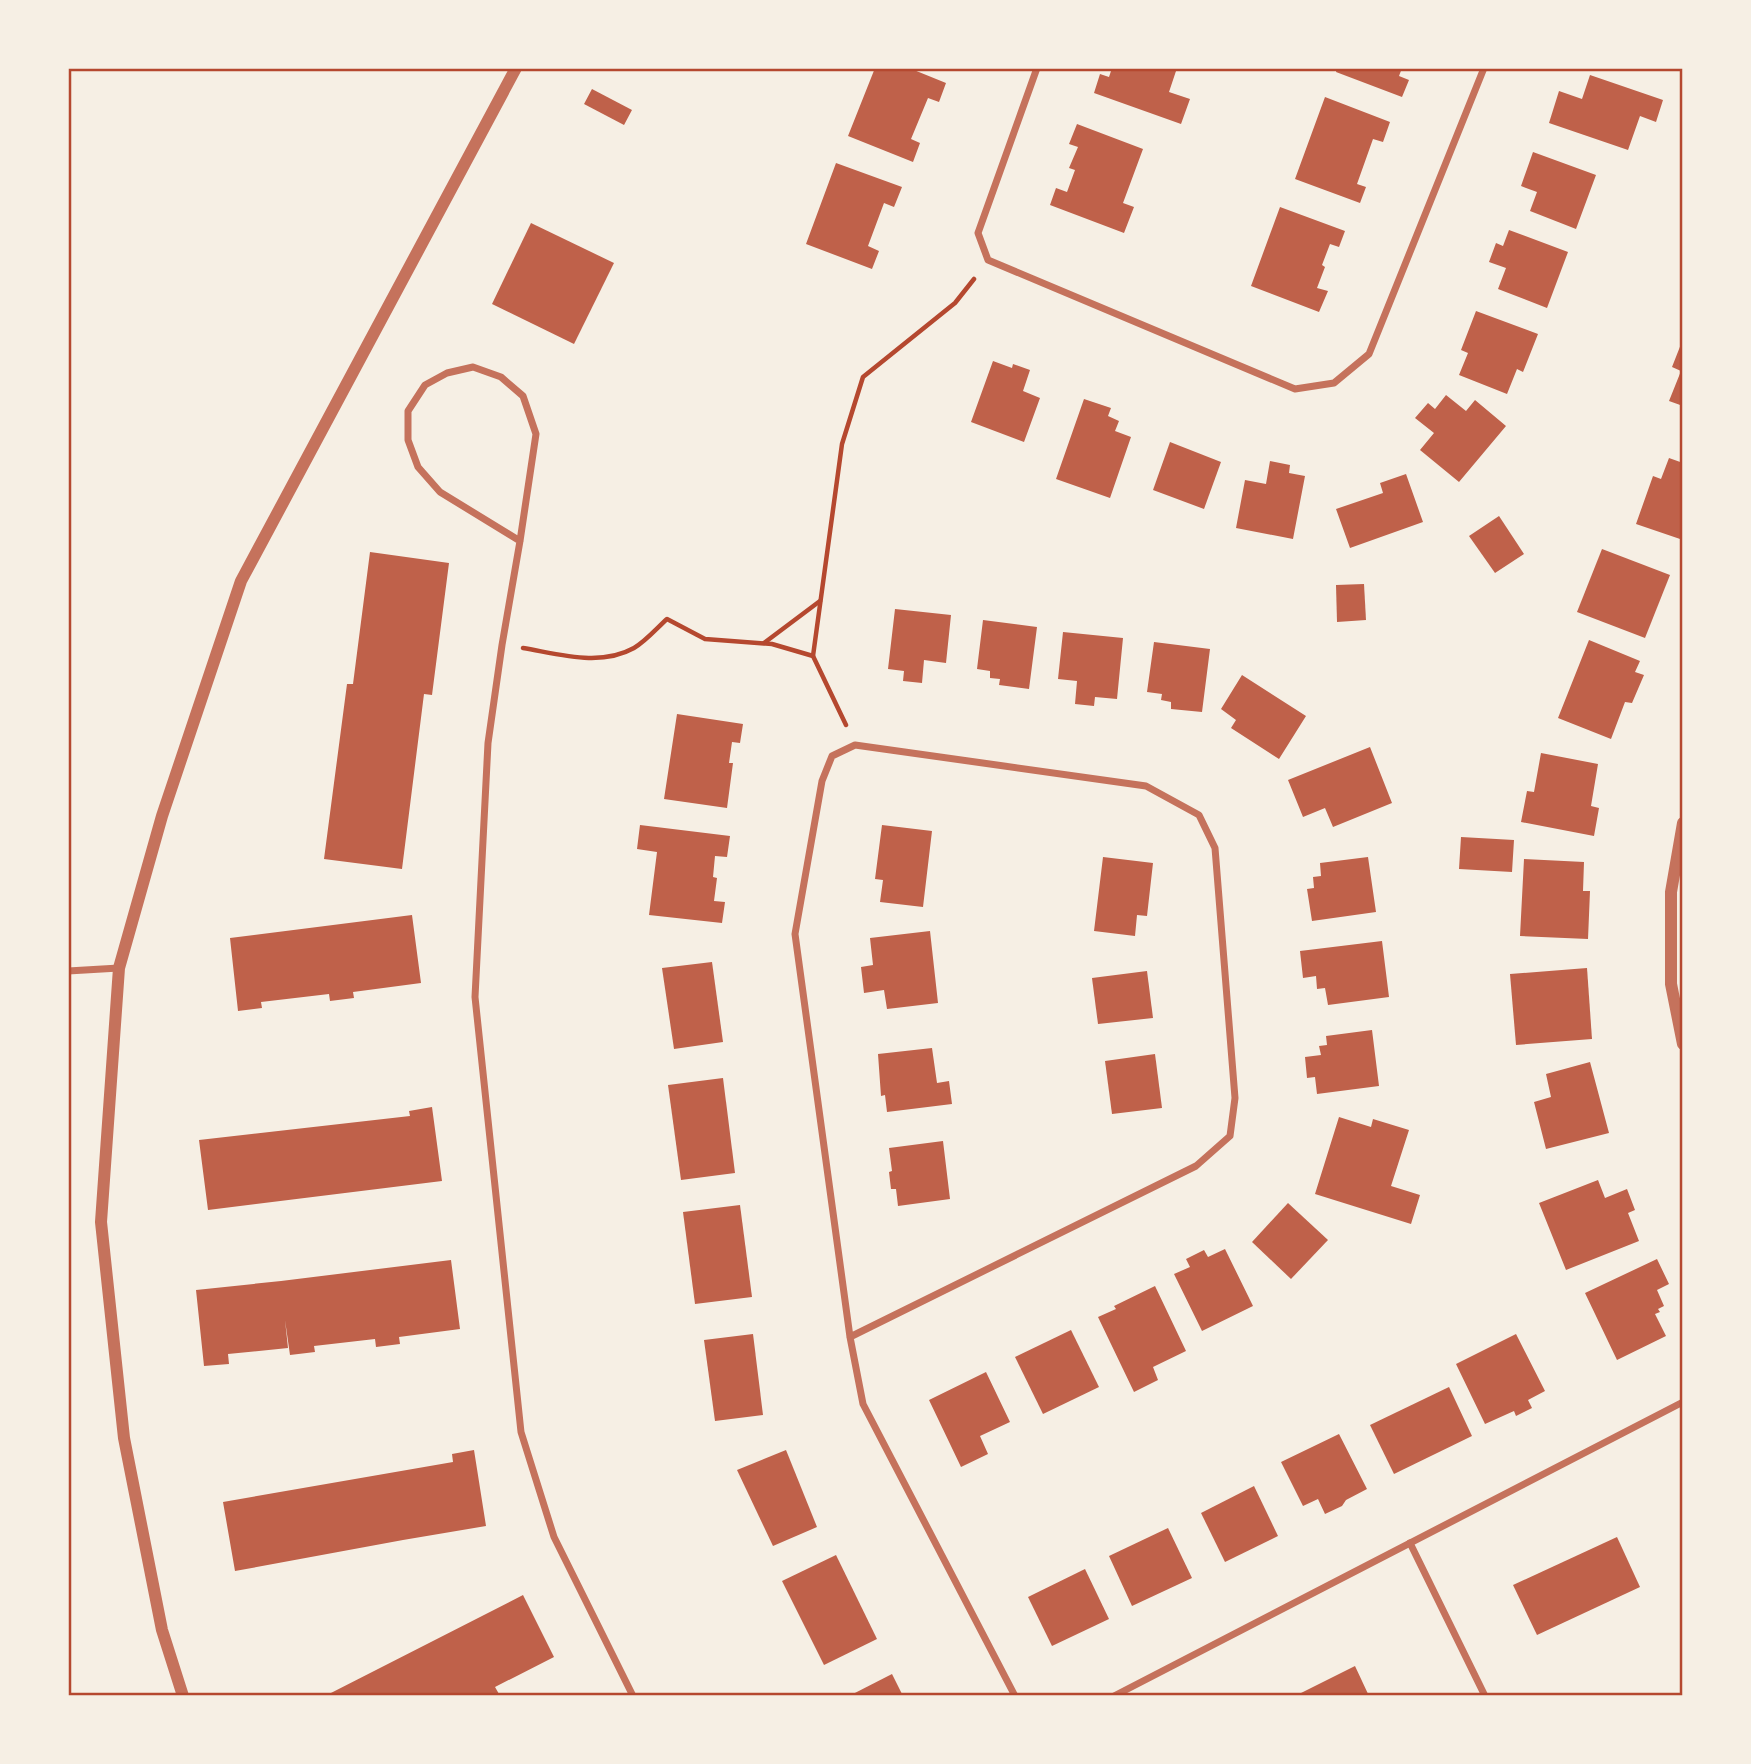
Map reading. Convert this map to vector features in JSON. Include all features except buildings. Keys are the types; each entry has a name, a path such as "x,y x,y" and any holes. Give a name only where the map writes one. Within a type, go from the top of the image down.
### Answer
{"street":[{"path":"183,1696 162,1630 124,1438 101,1222 119,968 162,816 241,582 516,68"},
{"path":"1037,68 978,233 988,260 1295,389 1335,383 1369,354 1484,68"},
{"path":"520,541 440,492 418,467 408,440 408,411 425,385 447,373 473,367 501,377 523,396 536,435 520,541 502,645 488,743 475,997 522,1432 554,1537 633,1696"},
{"path":"850,1337 1196,1166 1230,1136 1235,1098 1215,848 1199,815 1146,786 855,744 832,756 822,781 795,934 850,1337 863,1404 1015,1696"},
{"path":"1683,823 1671,892 1671,984 1683,1044"},
{"path":"68,971 119,968"},
{"path":"1114,1696 1683,1402"},
{"path":"1409,1543 1485,1696"}],"path":[{"path":"855,744 813,656 842,444 863,377 955,303 988,260"},
{"path":"763,644 820,601"},
{"path":"502,645 593,659 619,655 637,647 667,619 705,639 772,644 813,656"}]}
